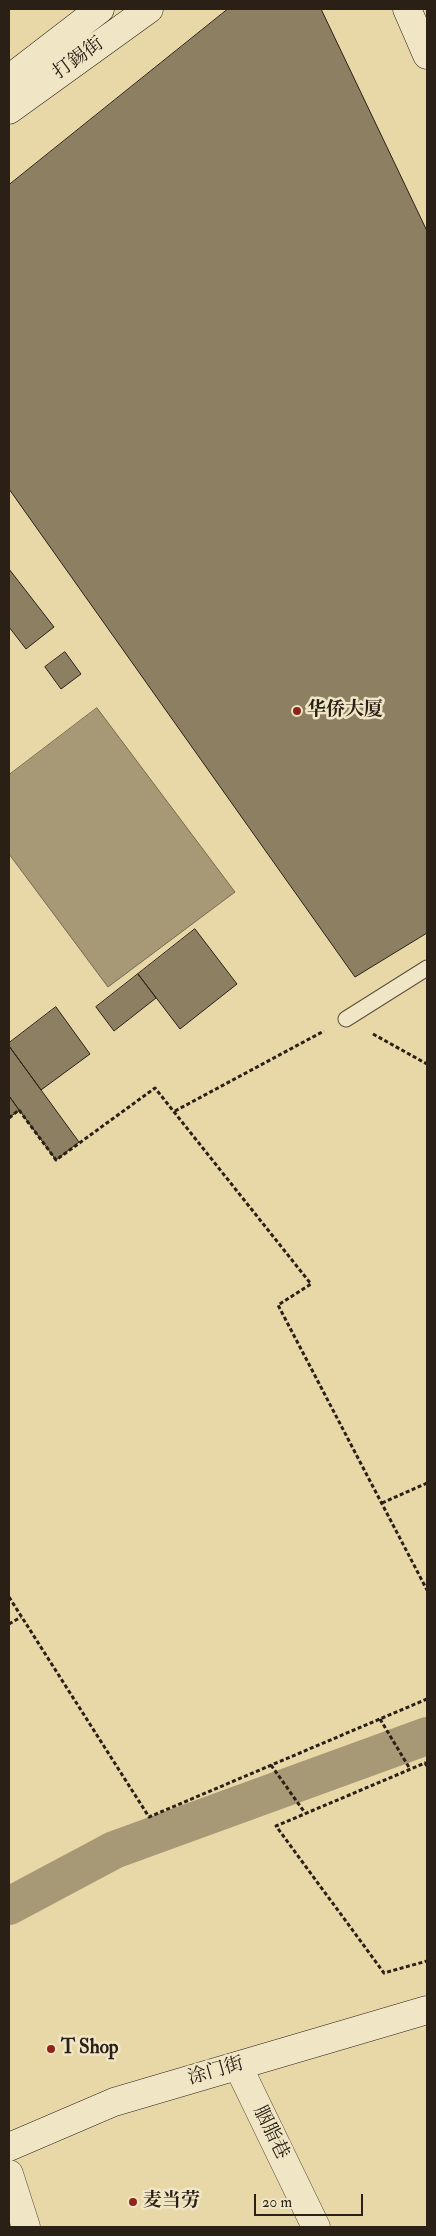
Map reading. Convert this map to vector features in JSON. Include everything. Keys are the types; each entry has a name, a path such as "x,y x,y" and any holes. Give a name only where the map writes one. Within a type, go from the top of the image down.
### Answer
{"main road":[{"name":"打錫街","path":"9,78 100,9"},
{"name":"打錫街","path":"9,110 150,9"},
{"path":"407,9 427,55"},
{"name":"涂门街","path":"9,2147 114,2102 427,2010"},
{"name":"胭脂巷","path":"238,2066 316,2227"},
{"path":"9,2174 26,2227"}],"lane":[{"path":"346,1019 427,968"}],"path":[{"path":"175,1111 346,1019 427,1064"},
{"path":"9,1118 19,1110 56,1160 155,1088 311,1284 278,1305 427,1590"},
{"path":"382,1503 427,1483"},
{"path":"9,1597 150,1817 427,1699"},
{"path":"9,1624 21,1617"},
{"path":"380,1719 410,1769"},
{"path":"427,1766 425,1763 276,1826 384,1973 427,1962"},
{"path":"271,1765 305,1813"}],"shaded area":[{"path":"97,708 235,892 108,987 9,854 9,775"}],"building":[{"name":"华侨大厦","path":"228,9 321,9 427,231 427,933 355,977 9,489 9,185"},
{"path":"9,569 54,627 26,649 9,627"},
{"path":"65,652 81,674 61,689 45,667"},
{"path":"195,929 237,984 180,1029 138,974"},
{"path":"138,974 156,998 114,1031 96,1007"},
{"path":"56,1007 90,1054 41,1090 9,1046 9,1043"},
{"path":"9,1046 79,1142 56,1160 9,1096"},
{"path":"9,1096 19,1110 9,1118"}],"waterway":[{"path":"9,1906 114,1850 427,1736"}],"place":[{"name":"华侨大厦","path":"297,711"},
{"name":"T Shop","path":"51,2049"},
{"name":"麦当劳","path":"133,2202"}]}
